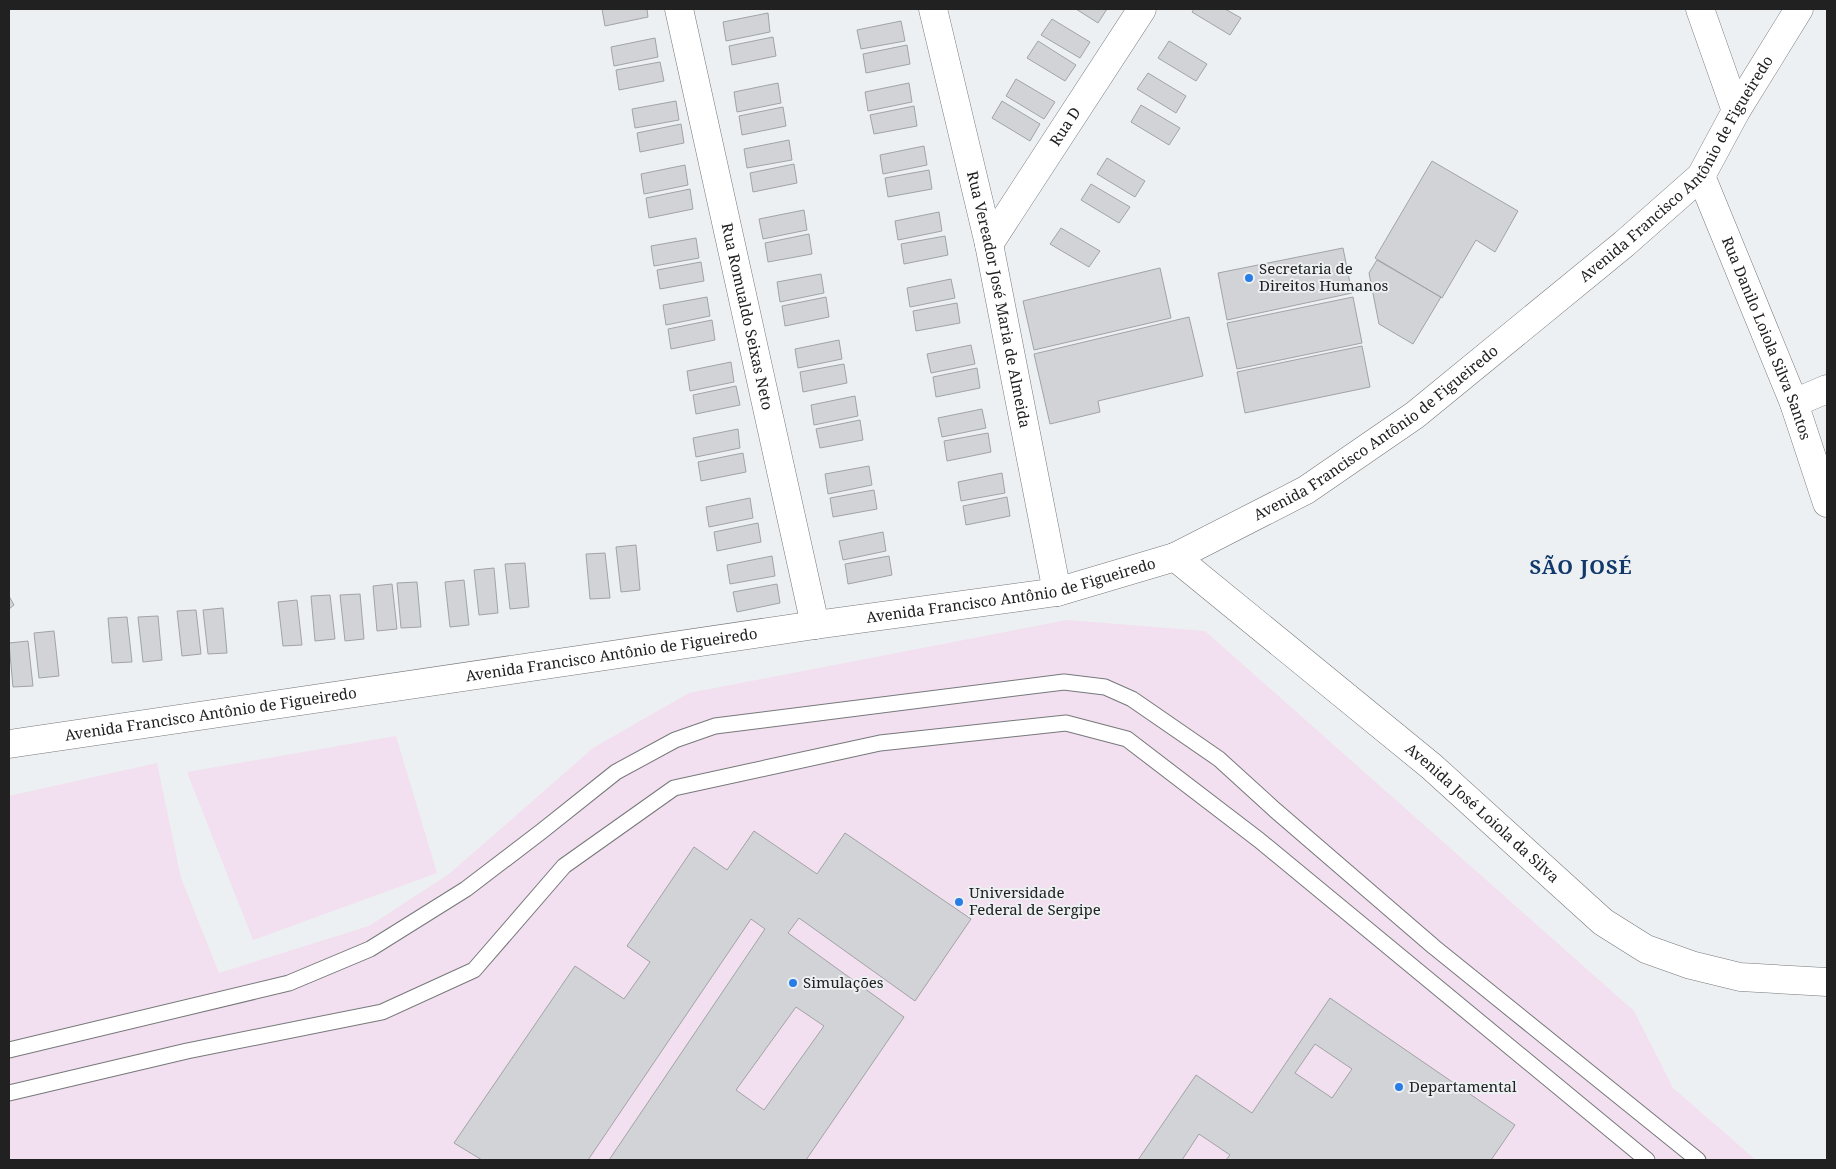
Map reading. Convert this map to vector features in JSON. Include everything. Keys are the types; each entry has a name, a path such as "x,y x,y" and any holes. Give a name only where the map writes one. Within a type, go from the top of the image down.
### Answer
{"street":[{"name":"Rua Romualdo Seixas Neto","path":"679,9 815,625"},
{"name":"Rua Vereador José Maria de Almeida","path":"933,9 989,244 1057,592"},
{"name":"Rua D","path":"989,244 1142,9"},
{"path":"1700,9 1736,111"},
{"name":"Avenida Francisco Antônio de Figueiredo","path":"9,744 815,625 1057,592 1175,557 1306,490 1415,415 1624,244 1701,176 1736,111 1799,9"},
{"name":"Rua Danilo Loiola Silva Santos","path":"1701,176 1794,403 1827,503"},
{"path":"1794,403 1827,389"},
{"name":"Avenida José Loiola da Silva","path":"1175,557 1431,766 1603,922 1646,949 1691,965 1740,977 1827,982"}],"lane":[{"path":"9,1050 289,983 370,949 466,890 616,772 675,740 714,726 1064,682 1105,687 1132,699 1219,759 1275,810 1434,947 1698,1160"},
{"path":"9,1092 187,1051 382,1012 474,970 564,866 674,788 880,743 1066,724 1127,739 1259,840 1647,1160"}],"shaded area":[{"name":"Universidade Federal de Sergipe","path":"1067,620 1205,631 1634,1011 1673,1088 1756,1160 9,1160 9,796 157,763 181,878 219,973 369,926 449,874 593,748 689,693"},
{"path":"396,736 437,873 253,940 187,772"}],"building":[{"path":"602,9 647,9 648,17 605,26"},
{"path":"1076,9 1107,9 1098,23"},
{"path":"1194,9 1225,9 1241,18 1230,35 1192,12"},
{"path":"768,13 770,32 726,41 723,22"},
{"path":"1052,19 1090,42 1080,58 1041,35"},
{"path":"901,21 905,41 861,49 857,30"},
{"path":"773,37 776,56 732,65 729,46"},
{"path":"655,38 658,57 614,66 611,47"},
{"path":"1038,41 1076,65 1065,81 1027,58"},
{"path":"1169,41 1207,64 1196,81 1158,58"},
{"path":"907,45 910,64 866,73 863,54"},
{"path":"660,62 664,81 619,90 616,70"},
{"path":"1148,73 1186,96 1176,113 1137,89"},
{"path":"1016,79 1055,102 1044,119 1006,96"},
{"path":"778,83 781,103 737,112 734,92"},
{"path":"909,83 912,102 868,111 865,92"},
{"path":"676,101 679,120 635,128 632,109"},
{"path":"1002,101 1040,124 1030,141 992,118"},
{"path":"1141,105 1180,128 1169,145 1131,122"},
{"path":"914,106 917,126 874,134 870,115"},
{"path":"783,107 786,126 742,135 739,116"},
{"path":"681,124 684,143 640,152 637,133"},
{"path":"789,140 792,160 747,168 744,149"},
{"path":"924,146 927,165 883,174 880,155"},
{"path":"1107,158 1145,181 1135,197 1097,174"},
{"path":"1432,161 1518,211 1495,252 1476,240 1442,298 1375,258"},
{"path":"794,164 797,183 753,192 750,173"},
{"path":"685,165 688,185 644,194 641,174"},
{"path":"929,170 932,189 888,197 885,178"},
{"path":"1091,184 1130,207 1119,223 1081,200"},
{"path":"690,189 693,209 649,218 646,198"},
{"path":"804,210 807,230 763,239 759,219"},
{"path":"939,212 942,231 898,240 895,221"},
{"path":"1061,228 1100,251 1089,267 1050,244"},
{"path":"809,234 812,254 768,262 765,243"},
{"path":"945,236 948,255 904,264 901,244"},
{"path":"696,238 699,258 654,266 651,246"},
{"path":"1343,248 1352,293 1227,320 1218,273"},
{"path":"1377,260 1441,297 1413,344 1379,324 1369,273"},
{"path":"701,262 704,281 660,289 657,270"},
{"path":"1160,268 1171,318 1034,350 1023,301"},
{"path":"821,274 824,293 780,302 777,282"},
{"path":"951,279 955,298 910,307 907,288"},
{"path":"707,297 710,316 666,325 663,305"},
{"path":"826,297 829,317 785,326 782,306"},
{"path":"1353,297 1362,343 1237,369 1227,323"},
{"path":"957,303 960,323 916,331 913,311"},
{"path":"1189,317 1203,376 1098,401 1100,412 1050,424 1034,354"},
{"path":"712,320 715,340 671,349 668,329"},
{"path":"839,340 842,359 798,368 795,349"},
{"path":"971,345 975,364 931,373 927,354"},
{"path":"1362,346 1370,387 1245,413 1237,372"},
{"path":"731,362 734,382 690,391 687,371"},
{"path":"844,364 847,383 803,392 800,372"},
{"path":"977,368 980,388 936,397 933,377"},
{"path":"736,386 740,405 696,414 693,395"},
{"path":"855,396 858,416 814,425 811,405"},
{"path":"982,409 986,428 942,437 938,418"},
{"path":"860,420 863,440 820,448 816,429"},
{"path":"738,429 740,448 696,457 693,438"},
{"path":"988,433 991,452 947,461 944,441"},
{"path":"743,453 746,472 701,481 698,462"},
{"path":"869,466 872,485 828,494 825,474"},
{"path":"1002,473 1005,493 961,501 958,482"},
{"path":"874,490 877,509 833,517 830,498"},
{"path":"1007,497 1010,516 966,525 963,506"},
{"path":"750,498 753,518 709,527 706,507"},
{"path":"758,523 761,542 717,551 714,532"},
{"path":"883,532 886,551 843,560 839,541"},
{"path":"636,545 640,590 621,592 616,547"},
{"path":"605,553 610,598 590,599 586,554"},
{"path":"772,556 775,576 730,584 727,565"},
{"path":"889,556 892,575 848,584 845,564"},
{"path":"525,563 529,607 510,609 505,564"},
{"path":"494,568 498,613 479,615 474,570"},
{"path":"464,580 469,625 450,627 445,582"},
{"path":"417,582 421,627 401,628 397,583"},
{"path":"392,584 397,629 377,631 373,586"},
{"path":"777,584 780,603 737,612 733,592"},
{"path":"360,594 364,639 345,641 340,595"},
{"path":"330,595 335,639 315,641 311,596"},
{"path":"9,596 14,605 9,609"},
{"path":"297,600 302,645 283,646 278,602"},
{"path":"223,608 227,653 208,654 203,610"},
{"path":"196,610 201,654 182,656 177,611"},
{"path":"158,616 162,660 143,662 138,617"},
{"path":"127,617 132,662 112,663 108,618"},
{"path":"54,631 59,676 39,678 34,633"},
{"path":"28,641 33,686 13,687 9,643"},
{"name":"Simulações","path":"754,831 817,874 845,833 971,919 915,1001 799,918 788,933 904,1017 806,1160 609,1160 765,929 751,919 588,1160 482,1160 454,1143 575,966 624,999 650,962 627,946 694,847 727,870","holes":["796,1007 824,1026 764,1110 736,1090"]},
{"name":"Departamental","path":"1330,998 1515,1125 1491,1160 1226,1160 1230,1155 1199,1134 1182,1160 1138,1160 1196,1075 1252,1113","holes":["1315,1044 1352,1069 1332,1098 1295,1073"]}],"place":[{"name":"Secretaria de Direitos Humanos","path":"1249,278"},
{"name":"Universidade Federal de Sergipe","path":"959,902"},
{"name":"Simulações","path":"793,983"},
{"name":"Departamental","path":"1399,1087"}],"district":[{"name":"SÃO JOSÉ","path":"1581,567"}]}
